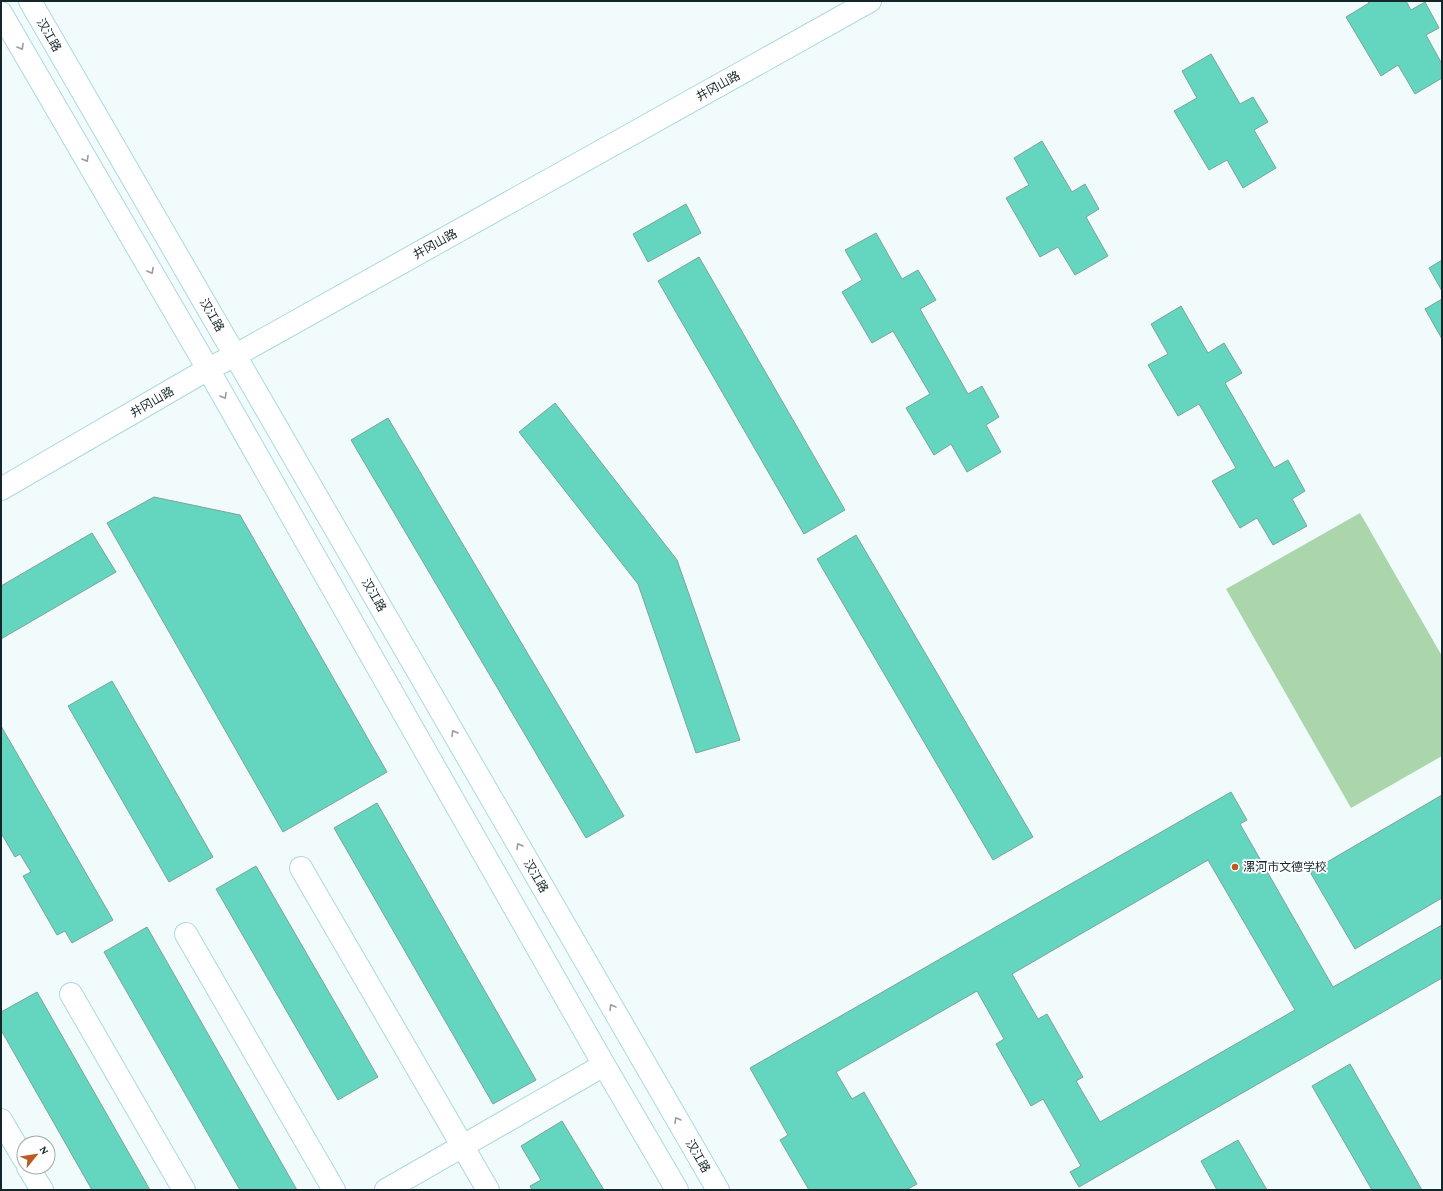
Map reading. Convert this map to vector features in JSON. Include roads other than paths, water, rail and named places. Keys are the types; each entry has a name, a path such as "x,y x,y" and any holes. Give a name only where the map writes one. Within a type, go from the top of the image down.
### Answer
{"street":[{"name":"汉江路","path":"30,1 718,1190"},
{"name":"井冈山路","path":"1,489 208,369 236,355 870,1"},
{"path":"1,13 208,369 604,1065 677,1190"},
{"path":"301,868 488,1190"},
{"path":"186,934 334,1190"},
{"path":"71,994 184,1190"},
{"path":"386,1190 604,1065"},
{"path":"1,1120 16,1145"},
{"path":"33,1175 42,1190"}],"place":[{"name":"漯河市文德学校","path":"1235,867"}]}
